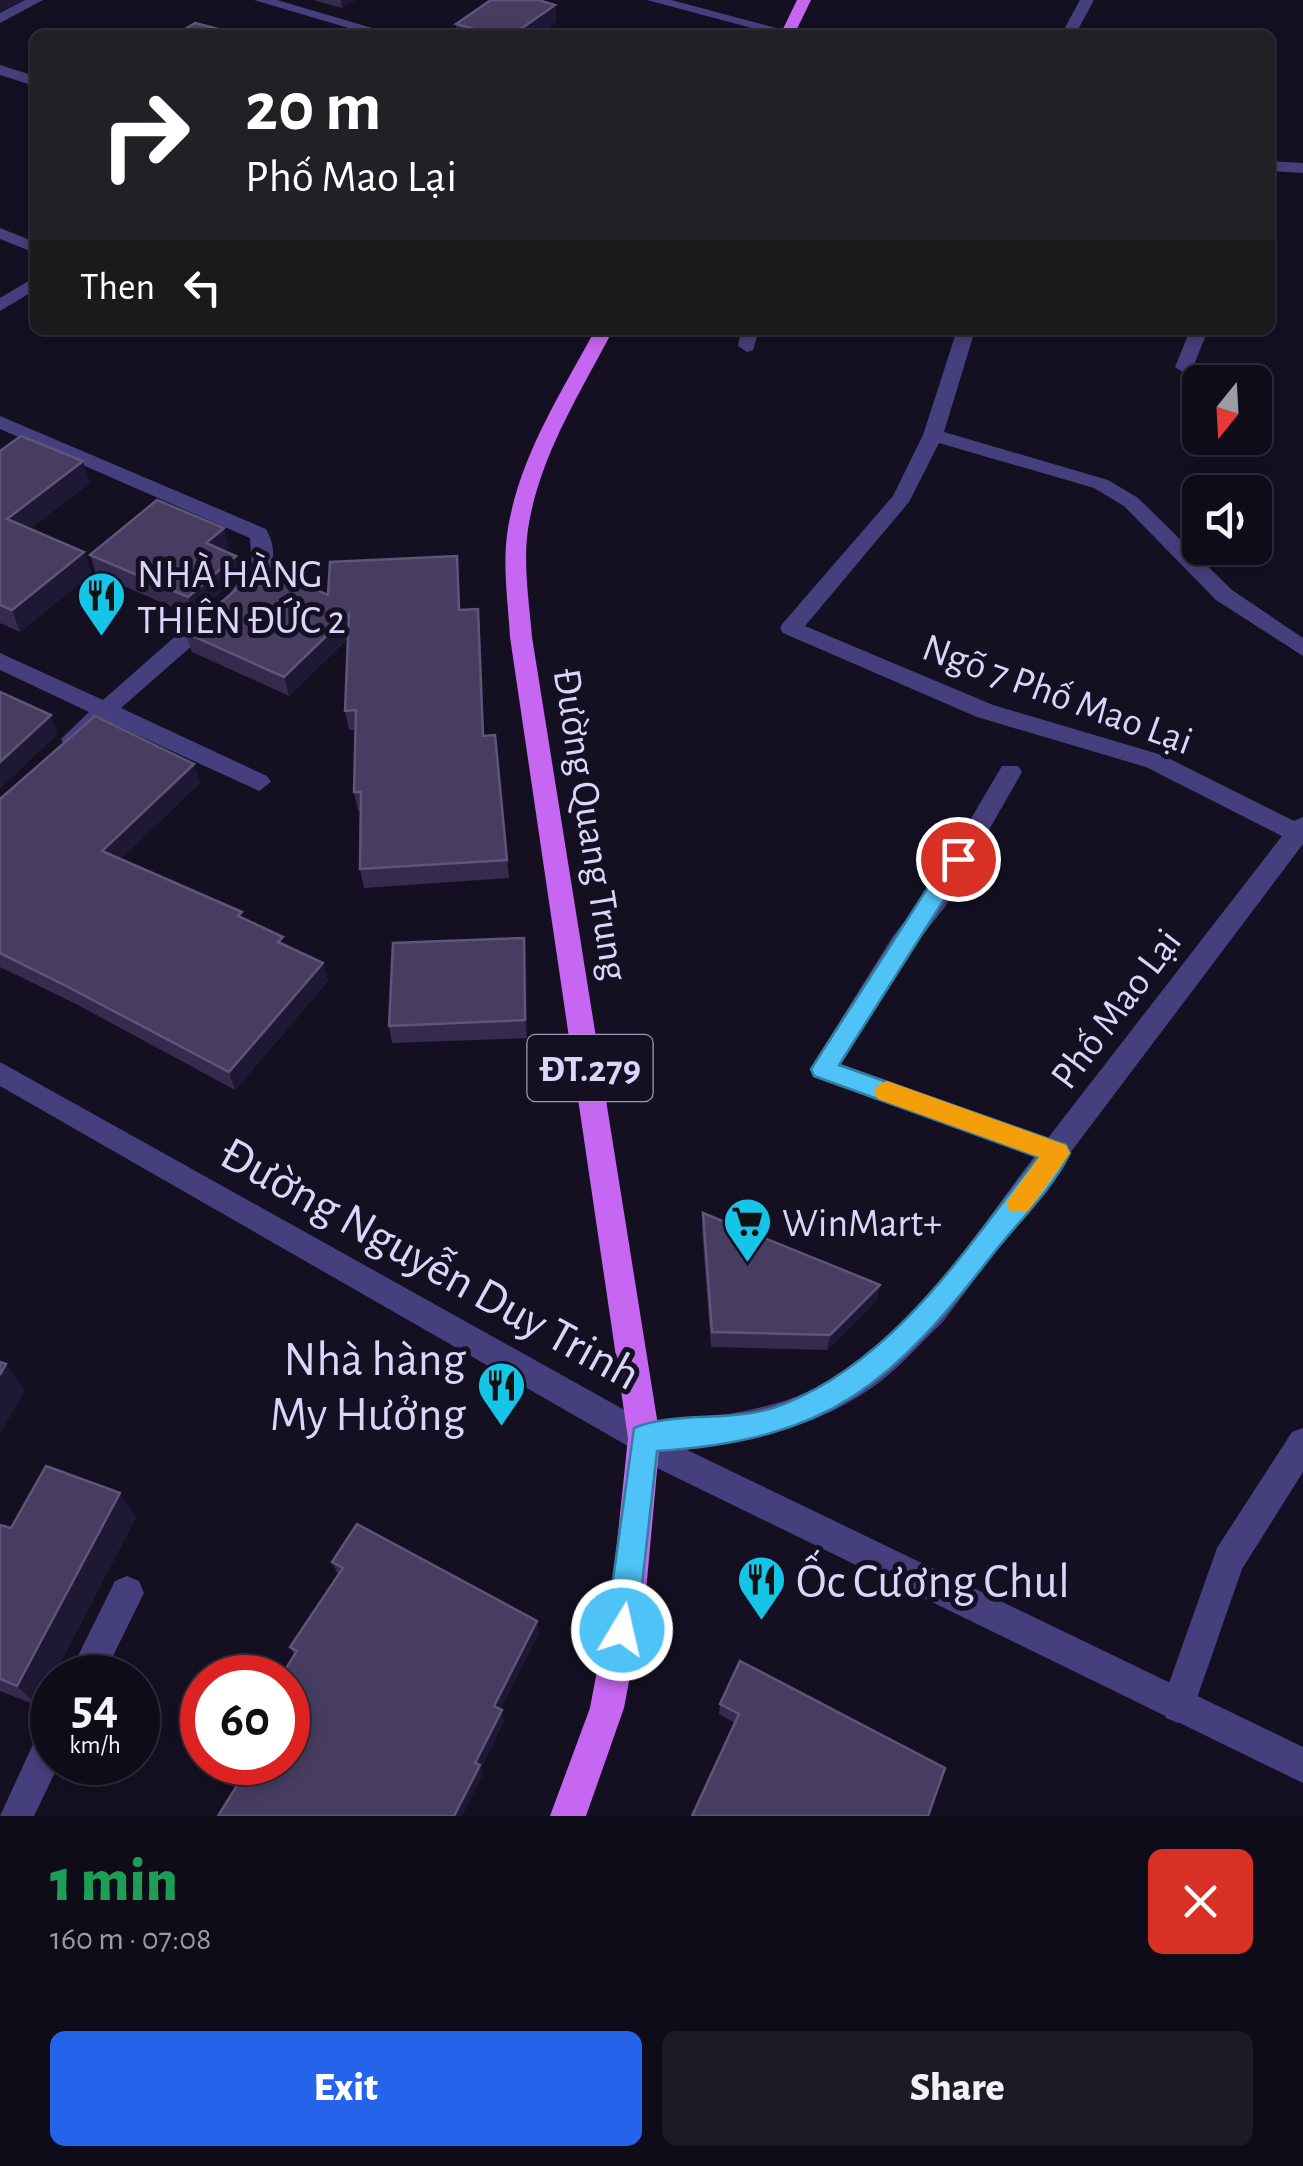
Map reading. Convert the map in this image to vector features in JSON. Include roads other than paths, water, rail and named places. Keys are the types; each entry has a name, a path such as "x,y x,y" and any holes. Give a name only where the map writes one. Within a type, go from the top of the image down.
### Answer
{"main road":[{"path":"790,30 804,0"},
{"name":"Đường Quang Trung","path":"568,1816 608,1708 629,1590 644,1438 522,637 516,568 518,529 529,484 602,335"}],"street":[{"path":"0,18 36,0"},
{"path":"261,0 371,30"},
{"path":"654,0 772,30"},
{"path":"1071,30 1087,0"},
{"path":"0,70 30,79"},
{"path":"1275,166 1303,168"},
{"path":"0,233 30,246"},
{"path":"0,306 30,285"},
{"path":"964,335 932,435 1101,484 1131,502 1224,595 1303,649"},
{"path":"1185,365 1197,335"},
{"path":"0,422 259,534 266,549 257,578 52,759"},
{"name":"Ngõ 7 Phố Mao Lại","path":"932,435 902,498 792,628 985,711 1154,761 1300,830"},
{"path":"0,661 259,782"},
{"path":"1010,772 936,900 902,943 823,1069 1057,1153"},
{"name":"Phố Mao Lại","path":"644,1438 724,1433 788,1417 863,1376 931,1313 1300,830"},
{"name":"Đường Nguyễn Duy Trinh","path":"0,1073 644,1438 666,1456 1303,1765"},
{"path":"1178,1706 1230,1560 1303,1443"},
{"path":"96,1655 127,1593"},
{"path":"15,1816 30,1785"}],"place":[{"name":"NHÀ HÀNG THIÊN ĐỨC 2","path":"102,638"},
{"name":"WinMart+","path":"747,1264"},
{"name":"Nhà hàng My Hưởng","path":"501,1428"},
{"name":"Ốc Cương Chul","path":"761,1622"}]}
